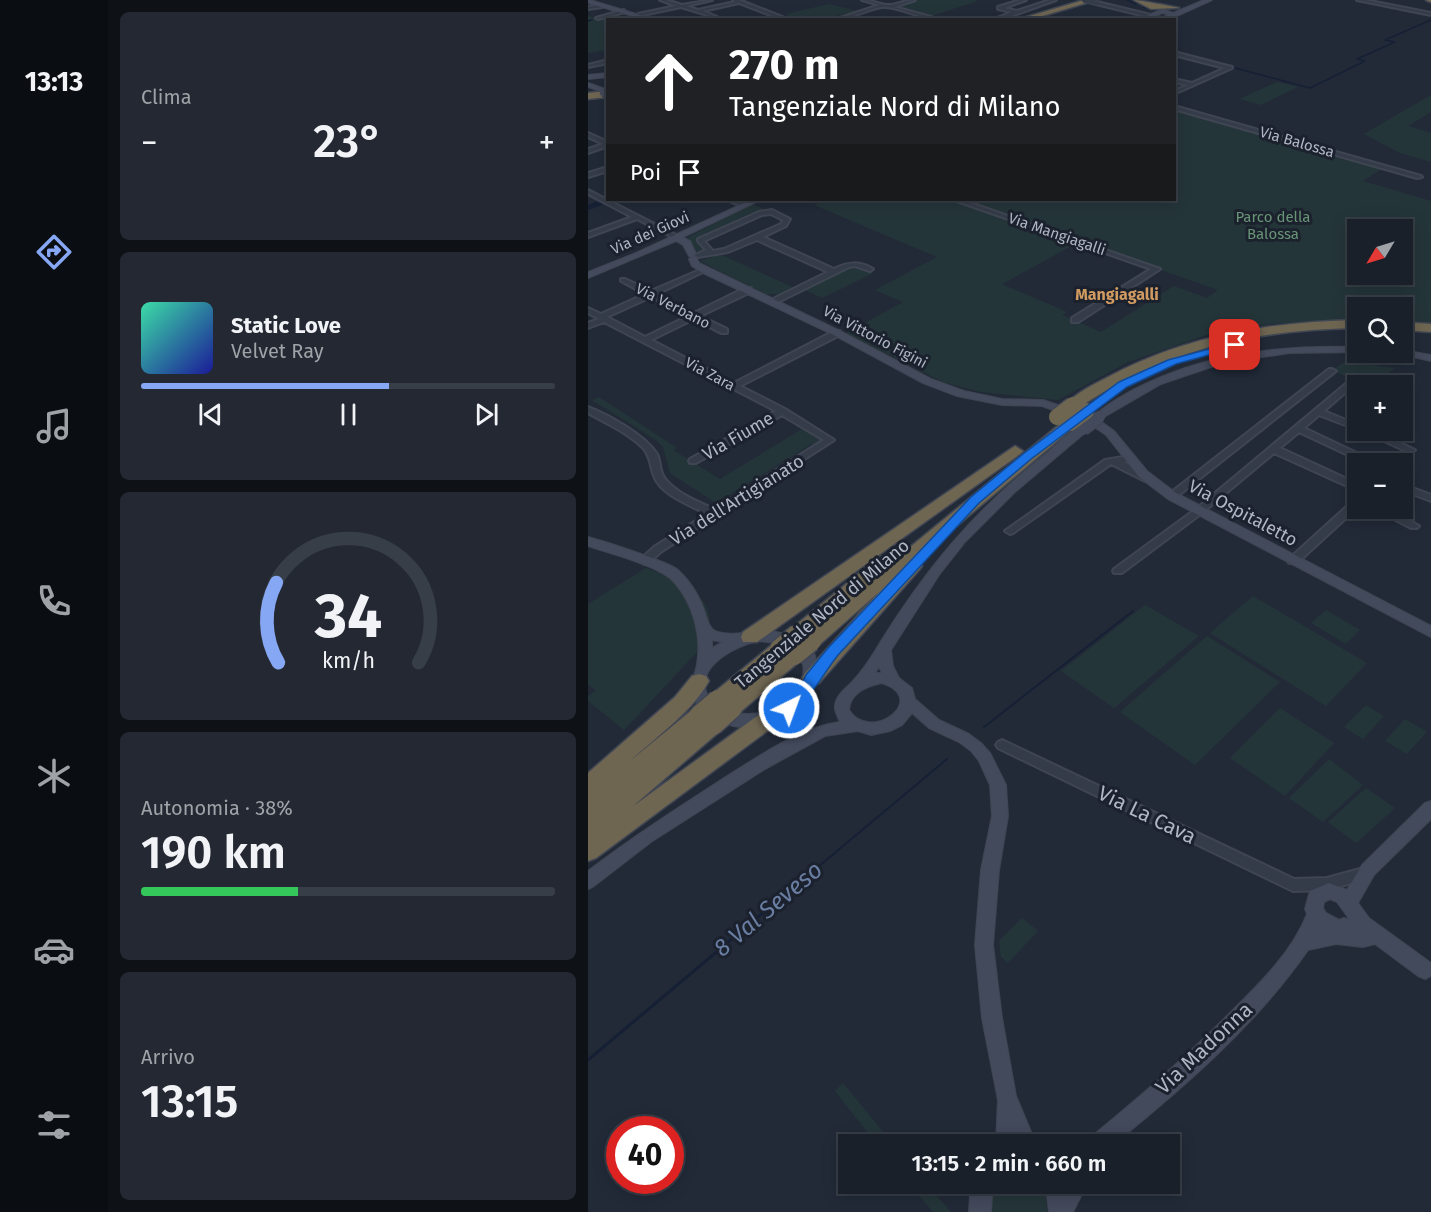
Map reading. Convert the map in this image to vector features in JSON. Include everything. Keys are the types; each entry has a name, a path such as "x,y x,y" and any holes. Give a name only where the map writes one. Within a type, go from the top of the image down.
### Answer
{"highway":[{"path":"1138,0 1154,15 1176,10"},
{"path":"1017,16 1098,2"},
{"path":"1035,18 1098,2"},
{"path":"588,104 596,90"},
{"name":"Tangenziale Nord di Milano","path":"1086,411 1135,366 1186,346 1274,329 1347,325"},
{"path":"1413,327 1431,328"},
{"name":"Tangenziale Nord di Milano","path":"804,638 1015,451 1066,418 1086,411 1123,385 1147,373 1198,354 1279,336 1347,332"},
{"path":"1413,333 1431,334"},
{"name":"Tangenziale Nord di Milano","path":"588,831 725,704 975,500 1066,418"},
{"path":"746,639 1015,451"},
{"path":"812,678 833,651 975,500"},
{"path":"588,786 682,702 701,675"},
{"path":"588,851 771,717"},
{"name":"Tangenziale Nord di Milano","path":"588,808 706,721"}],"street":[{"path":"662,0 718,18"},
{"path":"640,15 710,0"},
{"path":"864,0 932,18"},
{"path":"843,18 908,0"},
{"path":"1024,0 999,8 1017,16 1054,0"},
{"path":"1084,0 1154,15"},
{"path":"1098,2 1154,15 1189,8 1207,0"},
{"path":"1176,10 1207,0"},
{"path":"1359,0 1431,15"},
{"path":"588,1 648,18"},
{"path":"696,12 737,1 783,18"},
{"path":"588,8 601,6"},
{"path":"1176,10 1189,8"},
{"path":"598,18 624,11"},
{"path":"1176,54 1230,68 1176,92"},
{"path":"588,66 606,62"},
{"path":"596,90 606,76"},
{"path":"1176,81 1193,85"},
{"name":"Via Balossa","path":"1176,108 1419,177"},
{"path":"588,135 606,143"},
{"path":"588,151 606,145"},
{"path":"588,175 606,170"},
{"path":"588,192 676,237"},
{"path":"733,201 743,205"},
{"name":"Via dei Giovi","path":"588,275 753,201"},
{"name":"Via Mangiagalli","path":"960,201 1157,269 1075,320"},
{"path":"761,213 772,213 787,219 784,225 757,237 717,252 699,254 700,240 761,213"},
{"path":"588,235 637,217"},
{"name":"Via Vittorio Figini","path":"676,237 699,254 695,264 704,270 837,333 927,381 961,394 1002,402 1028,401 1066,418"},
{"path":"757,237 832,271"},
{"path":"774,302 832,271 852,264 870,269"},
{"path":"588,326 704,270"},
{"name":"Via Verbano","path":"623,280 724,332"},
{"path":"644,340 748,290"},
{"path":"764,297 783,296"},
{"name":"Via Zara","path":"588,310 782,411 830,440"},
{"path":"733,386 837,333"},
{"path":"1086,411 1154,382 1212,361 1272,351 1347,350"},
{"path":"1413,355 1431,358"},
{"path":"1172,496 1332,371"},
{"path":"1118,571 1199,512 1347,387"},
{"path":"588,410 638,440 648,449 654,456 655,472 664,484 715,514"},
{"name":"Via Fiume","path":"693,462 782,411"},
{"path":"1319,411 1347,423"},
{"path":"588,881 645,837 699,800 822,730 843,706 847,692 860,682 932,576 972,527 1025,477 1066,418"},
{"name":"Via Ospitaletto","path":"1066,418 1105,429 1148,479 1199,512 1431,632"},
{"path":"1299,429 1352,453"},
{"name":"Via dell'Artigianato","path":"644,561 658,549 830,440"},
{"path":"1390,441 1411,450"},
{"path":"1274,449 1347,483"},
{"path":"1010,531 1107,462 1129,459"},
{"path":"1114,461 1148,479"},
{"path":"1413,491 1431,498"},
{"path":"1293,561 1347,511"},
{"path":"1400,519 1414,526"},
{"path":"588,542 670,570 680,579 693,598 702,627 706,654 701,675 702,699 716,714 738,721 771,717 794,704 807,689 812,678 809,657 800,646 777,637 746,639 718,637 702,627"},
{"path":"701,675 719,651 746,639"},
{"path":"884,648 885,663 893,680 905,689 909,702 934,724 964,738 976,747 985,757 998,785 1000,816 990,870 984,945 992,1018 1006,1096 1006,1134"},
{"path":"860,682 877,678 893,680"},
{"path":"895,723 903,716 909,702"},
{"path":"843,706 845,715 856,726"},
{"path":"822,730 856,726 876,729 895,723 934,724"},
{"name":"Via La Cava","path":"1002,745 1293,885 1316,904"},
{"path":"1305,945 1343,911 1364,872 1431,808"},
{"path":"1293,885 1339,883 1364,872"},
{"path":"1305,945 1316,904 1326,891 1343,911 1353,928 1428,971"},
{"path":"1316,904 1325,923 1343,911"},
{"path":"1343,911 1428,971"},
{"path":"1305,945 1328,936 1351,936 1381,944"},
{"name":"Via Madonna","path":"1111,1134 1212,1046 1305,945"},
{"path":"1006,1096 1022,1134"},
{"path":"980,1212 982,1194"},
{"path":"1058,1194 1060,1212"},
{"path":"1060,1212 1070,1194"}],"green space":[{"path":"917,0 978,1 931,16 896,7"},
{"path":"829,4 857,11 823,18 790,18 786,14"},
{"path":"588,16 606,21 606,50 588,53"},
{"path":"1277,82 1298,87 1261,105 1239,99"},
{"path":"1431,95 1431,112 1408,126 1431,133 1431,162 1400,153 1364,134"},
{"name":"Parco della Balossa","path":"1179,109 1381,169 1363,181 1431,201 1431,324 1413,321 1413,297 1347,297 1347,320 1270,324 1207,335 1128,362 1058,400 981,392 943,382 846,333 903,302 875,290 937,257 814,205 824,201 956,201 1077,243 1002,284 1067,312 1062,315 1101,332 1174,286 1207,298 1218,290 964,201 1176,201 1176,110"},
{"path":"752,204 771,212 751,213 707,233 709,234 697,242 706,250 695,251 693,245 685,239"},
{"path":"720,254 794,288 780,294 766,294 700,261"},
{"path":"850,265 874,273 822,298 803,289"},
{"path":"1344,362 1396,368 1385,375 1347,377 1332,371"},
{"path":"599,397 677,448 673,450 720,479 802,429 824,441 816,446 812,444 716,503 670,473 663,447 656,440 592,400"},
{"path":"646,568 674,579 698,595 706,605 709,618 708,632 701,648 624,730 588,701 588,696 596,691 588,684 588,604"},
{"path":"1253,596 1367,663 1326,706 1210,633"},
{"path":"1145,605 1199,636 1114,708 1061,671"},
{"path":"1326,610 1360,630 1346,644 1311,623"},
{"path":"1207,636 1280,682 1195,765 1120,712"},
{"path":"1366,705 1384,716 1363,739 1344,727"},
{"path":"1280,708 1334,743 1285,796 1230,758"},
{"path":"1405,719 1427,732 1407,754 1385,741"},
{"path":"1329,759 1363,785 1323,822 1289,798"},
{"path":"1366,788 1395,808 1356,843 1328,822"},
{"path":"1022,918 1038,931 1008,963 1001,957 999,941"},
{"path":"843,1083 885,1134 869,1134 835,1091"},
{"path":"918,1194 935,1194 951,1212 933,1212"},
{"path":"992,1194 1046,1195 1047,1212 989,1212"}],"waterway":[{"path":"1127,0 1136,4"},
{"path":"1144,7 1156,11"},
{"path":"1159,15 1164,13"},
{"path":"588,21 592,20"},
{"path":"1365,61 1357,59 1395,42 1385,40 1431,20"},
{"path":"1235,68 1310,88 1363,62"},
{"path":"588,206 597,202"},
{"path":"588,208 600,204"},
{"name":"8 Val Seveso","path":"984,727 1133,611"},
{"name":"8 Val Seveso","path":"806,877 947,759"},
{"name":"8 Val Seveso","path":"588,1060 808,875"}],"district":[{"name":"Mangiagalli","path":"1117,294"}],"route":[{"path":"789,708 804,694 812,678 833,651 975,500 1027,457 1123,385 1172,362 1235,345"}]}
